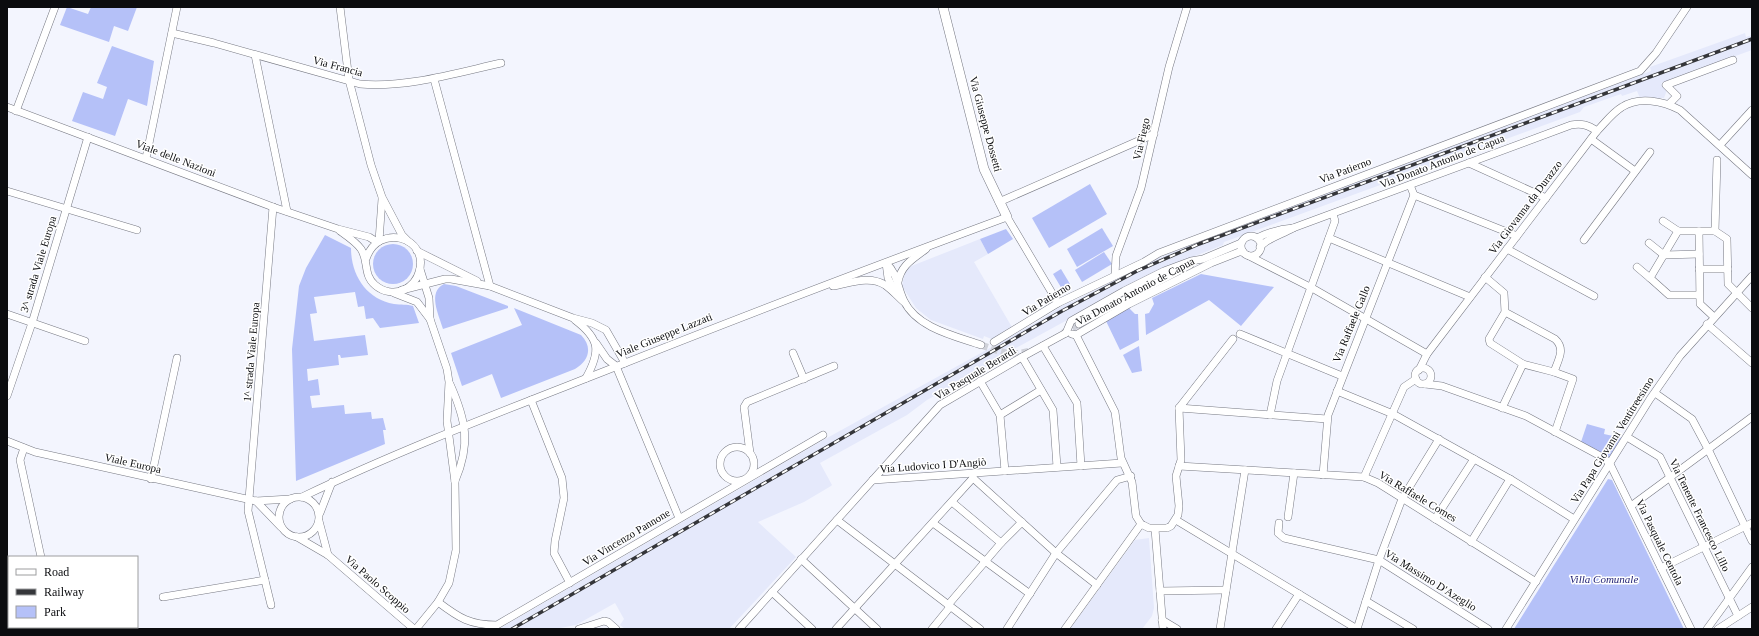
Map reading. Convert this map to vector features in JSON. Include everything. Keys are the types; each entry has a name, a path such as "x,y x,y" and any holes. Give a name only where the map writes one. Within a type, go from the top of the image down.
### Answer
{"main road":[{"name":"Via Giuseppe Dossetti","path":"943,7 984,169 1007,217"}],"street":[{"path":"16,110 55,7"},
{"path":"146,158 177,7"},
{"path":"340,7 349,80 371,165 382,197 399,229 409,242 417,251 486,284 573,318 592,323 606,330 625,363"},
{"name":"Via Fiego","path":"1115,275 1116,256 1141,188 1168,67 1187,7"},
{"name":"Via Patierno","path":"994,342 1058,303 1144,262 1159,253 1640,71 1649,62 1686,7"},
{"name":"Via Francia","path":"172,34 214,43 372,85 434,79 501,63"},
{"path":"255,55 287,211"},
{"path":"1733,60 1666,85 1677,96 1670,104 1680,110 1752,175"},
{"path":"434,79 486,284"},
{"name":"Via Giovanna da Durazzo","path":"1419,370 1427,354 1597,131 1623,106 1636,102 1659,102 1670,104"},
{"name":"Viale delle Nazioni","path":"7,107 274,207 378,241"},
{"path":"1720,145 1752,110"},
{"name":"Via Donato Antonio de Capua","path":"1293,228 1281,229 1257,238 1248,236 1241,243 1203,259 1191,261 1164,271 1071,321 1066,333 1076,335 1129,304 1211,263 1239,252 1255,255 1264,243 1293,228 1571,125 1580,123 1597,131"},
{"path":"999,202 1154,134"},
{"name":"3^ strada Viale Europa","path":"7,396 32,323 88,137"},
{"path":"1591,139 1635,171"},
{"path":"1584,240 1650,152"},
{"path":"1715,231 1717,160"},
{"path":"1469,163 1546,198"},
{"path":"1410,185 1414,195 1517,236"},
{"path":"7,191 136,230"},
{"name":"Via Raffaele Gallo","path":"1323,475 1327,419 1342,376 1414,195"},
{"path":"378,241 382,197"},
{"name":"1^ strada Viale Europa","path":"271,605 248,511 252,500 274,207"},
{"path":"1270,415 1277,381 1312,288 1335,221 1333,214"},
{"name":"Viale Giuseppe Lazzati","path":"302,497 332,482 464,426 816,288 1007,217"},
{"name":"Via Giuseppe Dossetti","path":"1007,217 1058,303"},
{"path":"1663,220 1678,231 1715,231 1727,239 1728,284 1752,308"},
{"name":"Viale delle Nazioni","path":"338,229 361,249 366,259"},
{"path":"1650,278 1678,231"},
{"path":"1699,231 1700,304 1714,317"},
{"path":"409,242 394,237 378,241 372,247 366,259 366,269 369,278 375,285 383,290 418,302 430,319"},
{"path":"1257,238 1260,247"},
{"path":"1329,238 1387,264 1470,297"},
{"path":"1241,243 1246,254 1312,288 1365,320 1427,354 1430,373 1429,381 1426,384"},
{"path":"1649,243 1664,255 1699,254"},
{"path":"898,284 899,274 903,268 931,245"},
{"path":"1507,249 1594,296"},
{"path":"411,628 438,602 449,583 456,550 455,482 448,433 449,382 447,369 430,319 429,298 426,284 420,269 420,260 417,251"},
{"path":"1079,324 1203,259"},
{"path":"886,262 893,270 904,303"},
{"path":"886,262 886,272 892,287 904,303"},
{"path":"1172,275 1211,263"},
{"path":"1637,267 1670,295 1700,295"},
{"path":"402,290 414,282 420,269"},
{"path":"1699,269 1728,269"},
{"name":"Via Papa Giovanni Ventitreesimo","path":"1506,629 1654,393 1680,356 1752,276"},
{"path":"1485,278 1504,293 1505,312 1489,339 1490,342 1523,364 1554,372 1573,379 1555,432"},
{"path":"392,292 439,280 452,279 486,284"},
{"path":"816,288 866,280 876,281 886,286 926,324 981,345"},
{"path":"1505,312 1555,339 1560,344 1562,350 1554,372"},
{"path":"7,314 85,341"},
{"path":"573,318 585,328 607,359 616,366 680,518"},
{"path":"1708,324 1752,363"},
{"name":"Via Pasquale Berardi","path":"873,480 940,406 980,381 1066,333"},
{"path":"1240,334 1342,376"},
{"path":"1076,335 1115,412 1122,463 1131,476 1135,513 1141,524 1148,528 1155,529 1167,528 1171,526 1176,520 1179,511 1176,476 1181,460 1179,408 1233,340"},
{"path":"586,378 596,356 596,343"},
{"path":"1043,346 1077,403 1081,466"},
{"path":"793,353 804,379"},
{"path":"1022,357 1053,410 1057,467"},
{"path":"151,479 177,358"},
{"path":"1502,408 1523,364"},
{"path":"750,453 742,447 731,447 722,454 719,465 724,476 734,481 746,479 753,469 754,463 750,453 744,407 747,402 834,366"},
{"path":"1416,379 1416,374 1419,370 1424,369 1430,373 1442,386"},
{"path":"1416,379 1421,384 1442,386 1526,416 1604,458 1610,464"},
{"path":"1364,477 1404,387 1416,379"},
{"path":"980,381 1000,415 1005,471"},
{"path":"449,382 459,404 466,440 461,468 455,482"},
{"path":"1000,415 1041,390"},
{"path":"1338,391 1393,414 1510,479 1574,519"},
{"path":"1654,393 1692,419 1752,541"},
{"path":"531,400 563,482 564,498 554,553 570,583"},
{"path":"1179,408 1327,419"},
{"path":"1631,506 1752,417"},
{"name":"Via Vincenzo Pannone","path":"438,602 455,615 478,625 497,626 823,435"},
{"name":"Via Tenente Francesco Lillo","path":"1627,437 1660,457 1738,616"},
{"path":"1176,520 1357,629 1379,560 1402,499 1439,439"},
{"name":"Viale Europa","path":"7,441 34,452 151,479 252,500 290,499"},
{"path":"24,448 20,460 41,556"},
{"path":"1435,519 1474,459"},
{"name":"Via Ludovico I D'Angiò","path":"743,628 772,592 873,480 973,476 1005,471 1122,463"},
{"name":"Via Pasquale Centola","path":"1610,464 1691,629"},
{"name":"Via Raffaele Comes","path":"1179,466 1364,477 1378,483 1536,582"},
{"path":"1220,629 1245,470"},
{"path":"1288,517 1294,473"},
{"path":"836,629 952,502 973,476 1056,553 1097,585"},
{"path":"1007,629 1056,553 1117,480 1131,476"},
{"path":"1471,542 1510,479"},
{"path":"252,500 291,536 298,537 309,535 318,526 332,482"},
{"path":"282,528 279,522 281,508 290,499 302,497 313,502 320,517 328,555"},
{"path":"952,502 1001,543"},
{"path":"837,520 980,629"},
{"path":"932,629 1001,543 1022,522"},
{"path":"933,523 1030,594"},
{"name":"Via Massimo D'Azeglio","path":"1279,523 1278,533 1284,538 1379,560 1488,629"},
{"path":"1661,568 1752,523"},
{"path":"1065,629 1141,524"},
{"path":"1155,529 1162,629"},
{"name":"Via Paolo Scoppio","path":"298,537 328,555 411,628"},
{"path":"801,559 877,629"},
{"path":"1707,629 1752,567"},
{"path":"163,597 265,580"},
{"path":"1160,591 1226,590"},
{"path":"772,592 812,629"},
{"path":"1276,629 1299,594"},
{"path":"1366,601 1413,629"},
{"path":"1718,629 1752,607"},
{"path":"1162,620 1177,629"},
{"path":"594,629 599,622"},
{"path":"579,629 599,622 608,622 616,629"}],"shaded area":[{"path":"1745,33 1746,37 1752,35 1752,50 1661,83 1667,90 1664,98 1640,98 1637,91 1622,96 1621,94 1584,107 1580,112 1224,242 1223,245 1157,271 1014,349 1015,350 927,400 907,415 820,463 832,485 831,486 804,502 758,522 796,557 729,629 625,629 620,625 624,619 615,603 576,625 555,629 499,629 827,438 1039,321 1070,301 1072,302 1145,264 1189,245 1329,190 1651,71 1650,67"},
{"path":"980,239 988,254 974,262 1013,329 994,340 984,336 983,339 931,320 916,308 902,286 905,271 909,267"},
{"path":"1149,538 1154,608 1152,616 1142,629 1070,629 1135,540"}],"green space":[{"path":"67,7 88,14 91,7 137,7 128,31 114,26 109,42 60,25"},
{"path":"112,46 154,61 147,106 128,99 115,136 72,121 83,92 103,99 107,87 97,83"},
{"path":"1090,184 1107,214 1049,248 1032,218"},
{"path":"1102,228 1113,246 1077,267 1067,249"},
{"path":"1006,229 1013,239 988,254 980,239"},
{"path":"325,235 351,248 357,276 368,291 375,297 384,301 394,304 413,306 419,323 380,328 373,318 366,319 364,306 358,307 355,292 314,297 317,313 310,314 314,341 365,335 368,355 341,358 340,355 338,355 339,365 307,369 308,381 318,379 320,395 310,396 312,408 344,405 345,414 371,412 372,419 383,418 386,430 383,430 385,444 296,481 292,349 299,286 306,268"},
{"path":"397,244 404,247 410,253 413,264 412,272 404,281 397,284 389,284 382,281 374,272 373,260 376,253 385,245"},
{"path":"1104,252 1112,264 1082,282 1075,270"},
{"path":"1061,269 1070,284 1062,289 1053,274"},
{"path":"1201,274 1274,287 1241,326 1209,300 1146,335 1145,314 1149,313 1154,304 1152,298"},
{"path":"444,284 456,286 508,306 508,308 443,329 437,311 435,298 436,292"},
{"path":"514,308 581,335 587,344 588,349 588,354 584,362 575,369 501,398 492,374 462,386 451,353 522,325"},
{"path":"1129,308 1135,314 1138,314 1139,340 1120,350 1106,321"},
{"path":"1139,346 1142,371 1132,373 1123,355"},
{"path":"1587,424 1605,429 1604,434 1622,438 1610,458 1581,442"},
{"name":"Villa Comunale","path":"1608,479 1612,480 1684,629 1514,629"}],"tunnel":[{"path":"1063,333 1079,324"},
{"path":"981,345 1011,353 1023,353 1030,351"}],"railway":[{"path":"512,629 1062,311 1137,271 1199,244 1752,39"}]}
